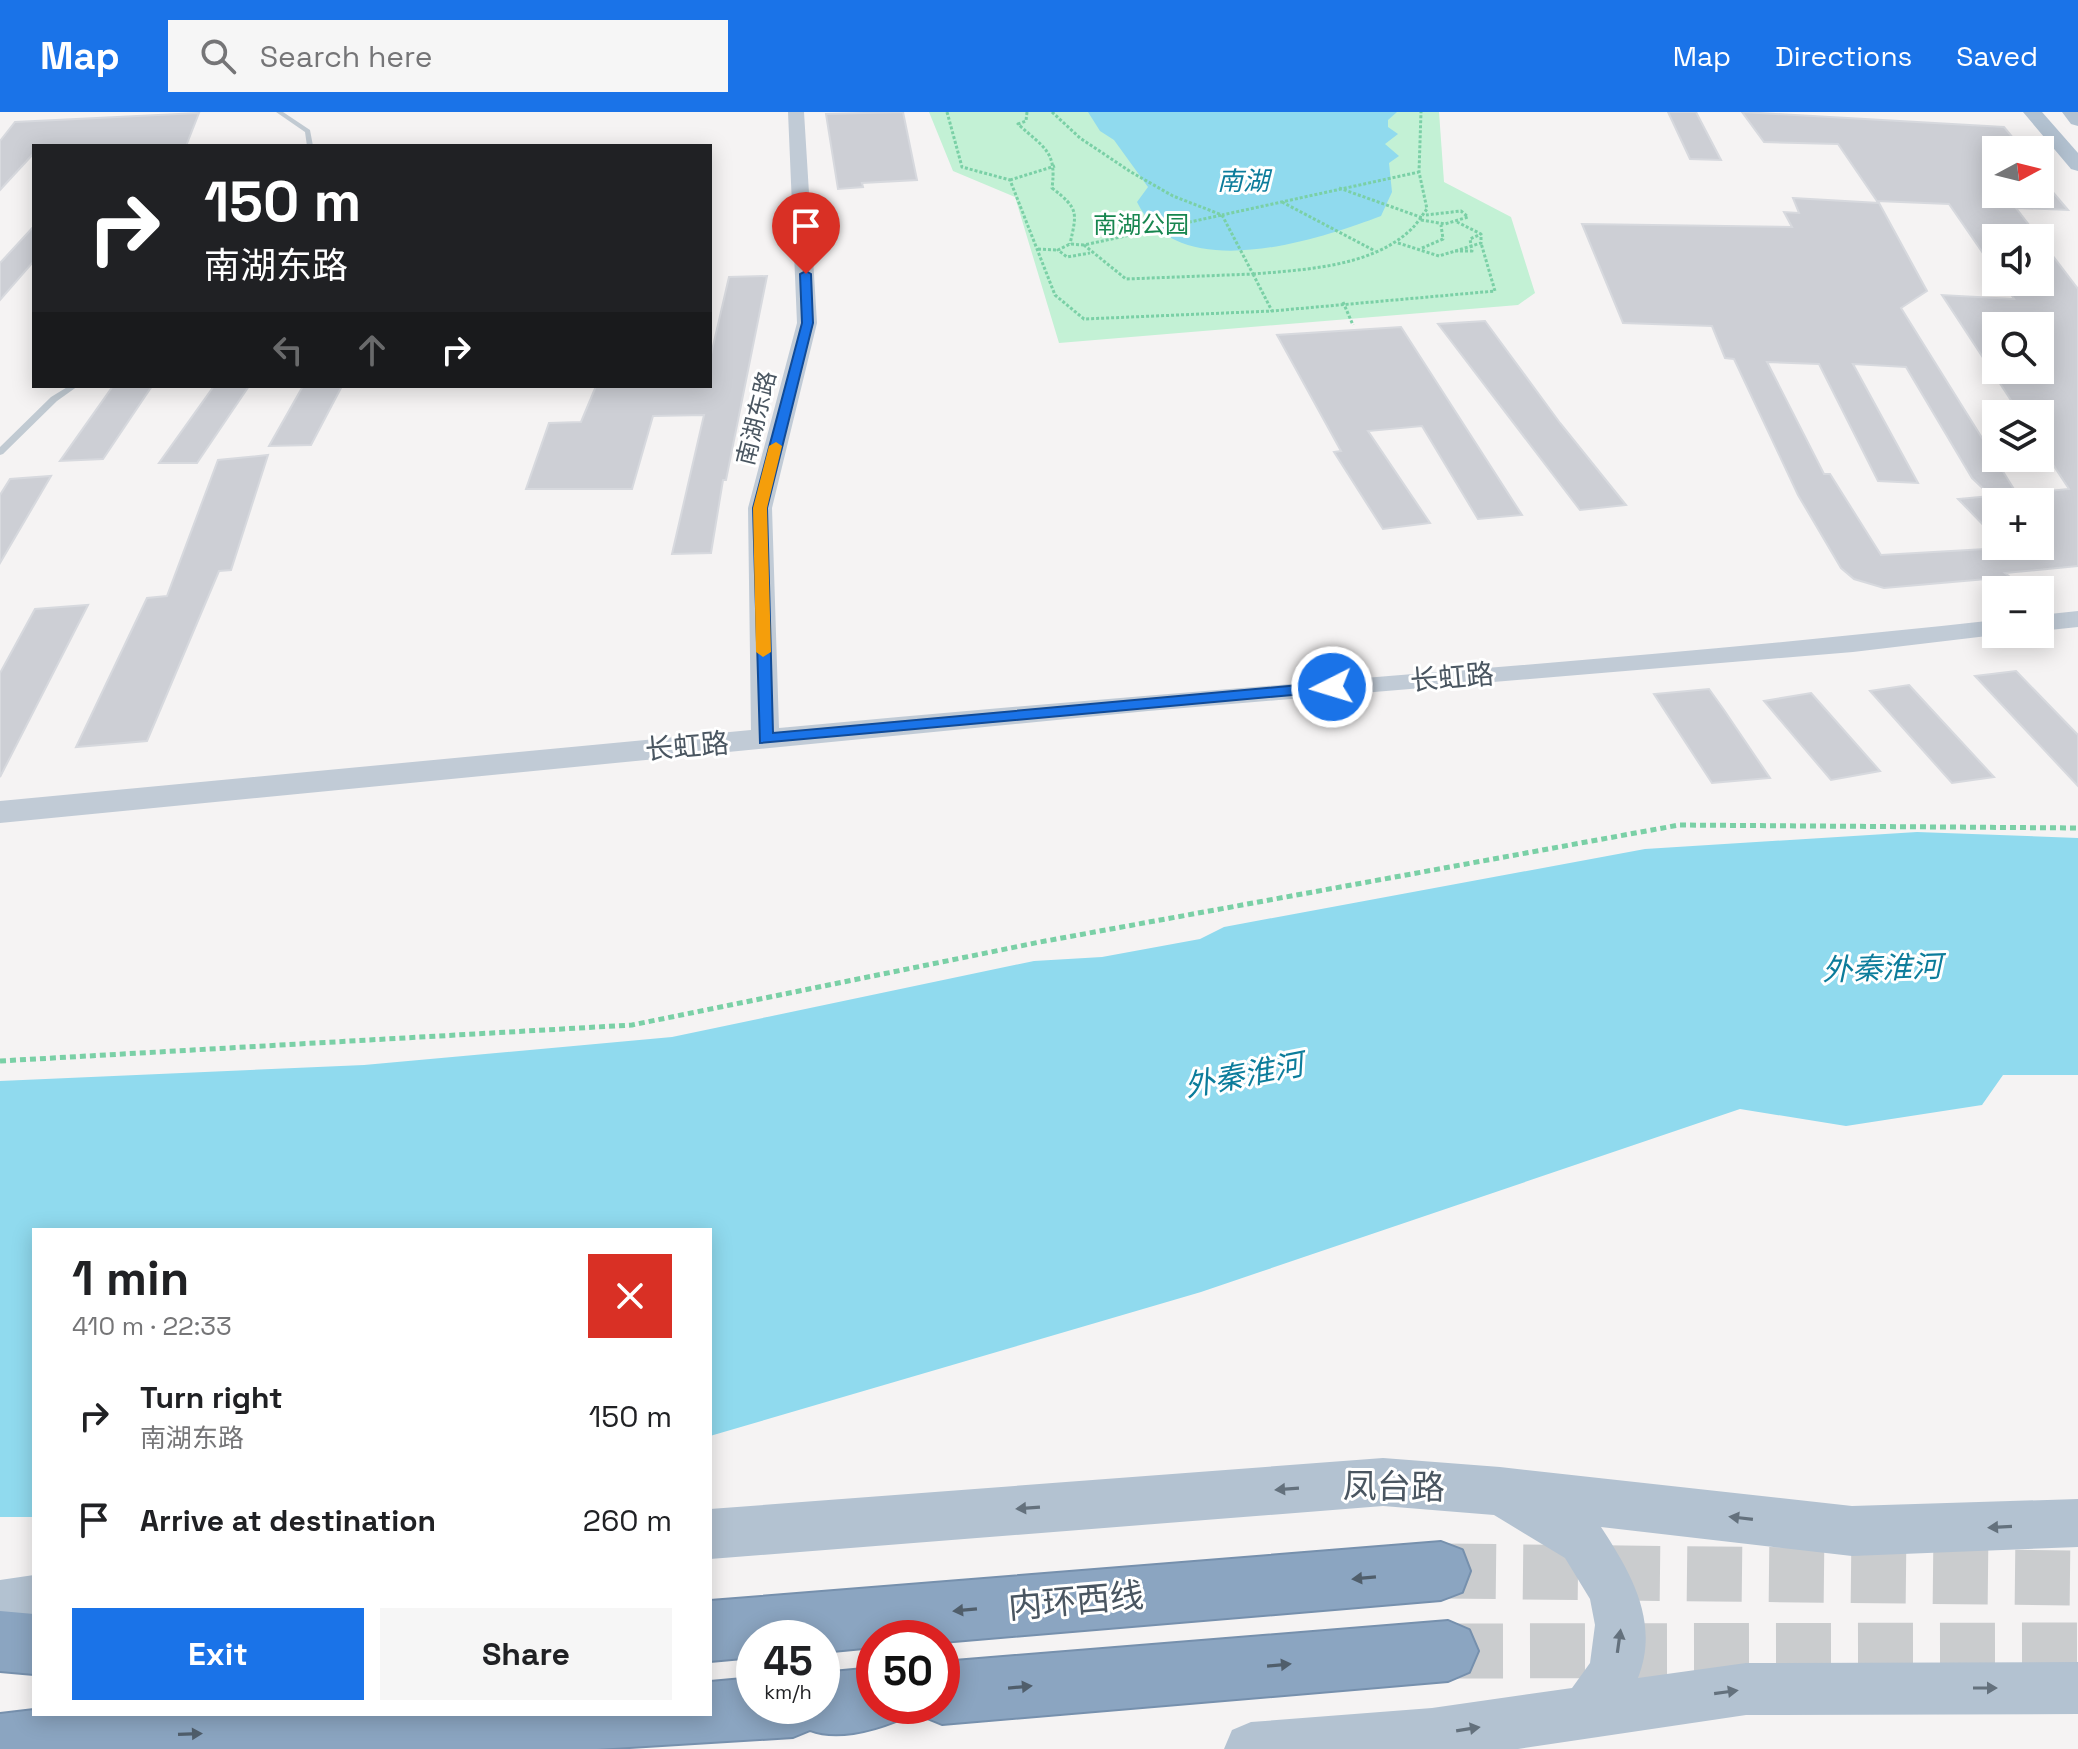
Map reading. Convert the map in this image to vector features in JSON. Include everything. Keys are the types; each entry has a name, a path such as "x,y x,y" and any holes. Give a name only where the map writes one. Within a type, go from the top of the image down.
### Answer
{"highway":[{"name":"内环西线","path":"712,1631 1441,1571"},
{"path":"0,1641 32,1644"},
{"path":"960,1692 1448,1651"},
{"path":"712,1713 736,1711"},
{"path":"0,1745 45,1740 649,1716"}],"main road":[{"name":"南湖东路","path":"765,739 760,508 807,323 796,112"},
{"path":"2032,112 2078,165"},
{"path":"2071,112 2078,120"},
{"path":"2054,622 2078,619"},
{"name":"长虹路","path":"0,812 1148,702 1853,644 1982,630"},
{"name":"凤台路","path":"712,1534 1383,1482 1500,1491 1852,1531 2078,1523"},
{"path":"1500,1491 1582,1541 1613,1590 1621,1625 1614,1673 1588,1710"},
{"path":"0,1605 32,1600"},
{"path":"1251,1749 1432,1735 1746,1689 2078,1688"}],"lane":[{"path":"279,112 308,131 310,144"},
{"path":"0,452 54,399 71,388"}],"path":[{"path":"947,112 962,167 1010,180 1055,166"},
{"path":"1027,112 1026,121 1018,124 1052,155 1055,166 1052,188 1073,204 1076,217 1070,244"},
{"path":"1052,112 1080,138 1131,172 1173,196 1222,215 1272,311"},
{"path":"1084,245 1090,253 1126,279 1254,274 1318,267 1377,252 1396,243 1423,218 1427,209 1419,172 1421,112"},
{"path":"1038,249 1058,250 1070,244 1084,245 1137,235 1419,172"},
{"path":"1010,180 1055,295 1084,319 1272,311 1343,302 1495,291 1481,234"},
{"path":"1338,188 1441,225 1467,218 1466,214 1423,218"},
{"path":"1281,201 1377,252"},
{"path":"1457,222 1481,234"},
{"path":"1422,248 1443,239 1441,225"},
{"path":"1473,245 1470,239 1481,234"},
{"path":"1396,243 1422,248 1439,256 1453,251 1467,252 1473,245 1481,243"},
{"path":"1058,250 1067,257 1090,253"},
{"path":"1343,302 1353,325"},
{"path":"0,1061 632,1025 1040,942 1679,825 2078,828"}],"green space":[{"name":"南湖公园","path":"929,112 1439,112 1444,182 1511,217 1535,293 1518,305 1059,343 1015,197 953,171"}],"water":[{"name":"南湖","path":"1088,112 1397,112 1388,120 1388,127 1398,134 1385,144 1399,156 1389,163 1392,192 1381,216 1285,245 1249,250 1214,250 1183,243 1156,228 1137,202 1148,187 1114,140 1100,131"},
{"name":"外秦淮河","path":"1917,832 2078,838 2078,1075 2003,1075 1982,1105 1846,1126 1740,1109 1201,1292 712,1435 712,1228 32,1228 32,1517 0,1517 0,1081 364,1065 672,1037 1034,961 1102,957 1200,939 1224,927 1645,849"}],"building":[{"path":"903,112 917,180 862,183 863,187 838,189 826,114"},
{"path":"1668,112 1696,112 1721,160 1690,159"},
{"path":"1742,112 2004,127 2011,136 1982,136 1982,208 2016,208 2028,224 1982,224 1982,252 1949,204 1877,201 1838,144 1764,142"},
{"path":"199,113 187,144 32,144 32,155 0,190 0,141 15,122"},
{"path":"2054,194 2068,210 2016,208 2054,208"},
{"path":"1793,198 1879,203 1927,291 1901,308 1982,438 1982,472 2003,472 2013,488 1983,488 1972,478 1906,367 1853,364 1918,483 1878,481 1819,364 1767,362 1824,474 1830,474 1881,555 1982,549 1982,560 2054,560 2054,490 2069,489 2054,466 2054,400 2011,400 2000,384 2054,384 2054,312 1982,312 1982,356 1942,295 2014,299 2012,296 2054,296 2054,257 2078,289 2078,566 2005,573 2009,576 1982,576 1982,579 1884,588 1854,579 1841,568 1798,495 1734,359 1725,358 1712,326 1623,323 1582,224 1792,227 1784,212 1799,213"},
{"path":"32,228 32,263 0,300 0,263"},
{"path":"767,276 726,480 723,480 711,553 672,554 704,415 653,416 632,489 526,489 549,423 581,422 595,388 712,388 712,350 729,277"},
{"path":"1485,321 1560,423 1626,505 1580,510 1438,324"},
{"path":"1401,327 1522,515 1478,519 1422,426 1368,431 1430,523 1383,529 1334,452 1341,451 1277,335"},
{"path":"112,388 151,388 103,459 60,461"},
{"path":"213,388 248,388 197,463 159,463"},
{"path":"302,388 341,388 311,445 269,446"},
{"path":"268,455 231,570 219,571 147,741 76,747 147,598 167,596 218,460"},
{"path":"51,476 0,563 0,495 10,479"},
{"path":"1982,497 1982,524 1958,499"},
{"path":"88,605 0,777 0,673 35,609"},
{"path":"2016,671 2078,735 2078,786 1975,676"},
{"path":"1909,685 1994,777 1952,783 1870,691"},
{"path":"1709,689 1770,778 1712,783 1654,694"},
{"path":"1811,693 1880,771 1831,780 1764,701"}],"tunnel":[{"path":"1441,1571 2078,1578"},
{"path":"1448,1651 2078,1650"}],"slow traffic":[{"path":"763,652 760,508 776,446"}],"route":[{"path":"806,274 807,323 760,508 765,739 1332,687"}]}
